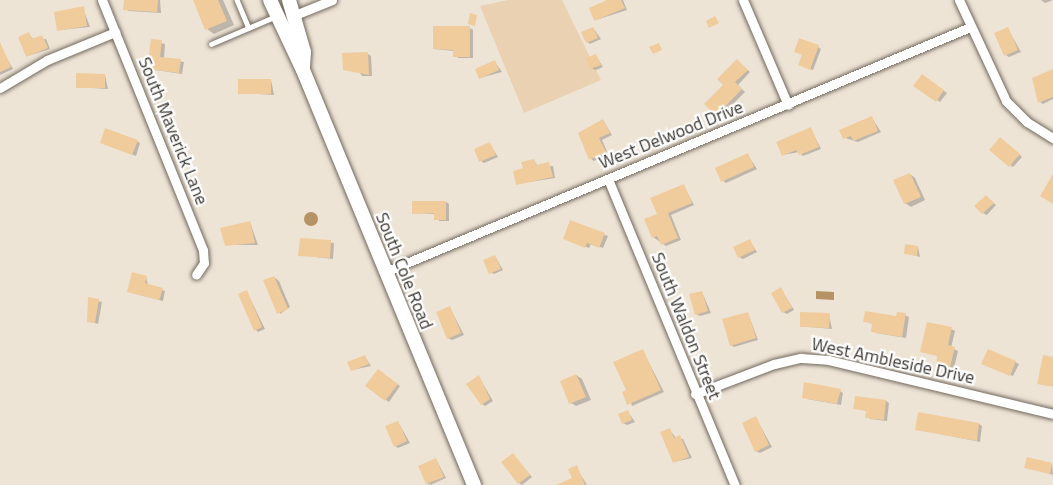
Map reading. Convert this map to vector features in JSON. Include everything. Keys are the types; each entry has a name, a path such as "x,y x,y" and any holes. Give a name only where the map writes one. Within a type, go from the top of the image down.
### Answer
{"main road":[{"name":"South Cole Road","path":"271,0 295,15"},
{"name":"South Cole Road","path":"271,0 303,70 474,485"},
{"name":"South Cole Road","path":"289,0 304,52 303,70"}],"street":[{"name":"South Maverick Lane","path":"102,0 203,250 204,263 195,275"},
{"path":"295,15 332,0"},
{"path":"743,0 788,105"},
{"path":"959,0 1006,100 1027,122 1053,138"},
{"name":"West Delwood Drive","path":"385,272 970,27"},
{"path":"0,88 47,60 115,32"},
{"name":"South Waldon Street","path":"608,179 695,394 735,485"},
{"name":"West Ambleside Drive","path":"695,394 774,364 801,358 828,360 1053,414"}],"lane":[{"path":"237,0 249,28"},
{"path":"211,44 277,16"}],"shaded area":[{"path":"508,0 562,0 601,80 524,113 480,6"},
{"path":"311,212 316,214 318,219 316,224 311,226 306,224 304,219 306,214"},
{"path":"816,291 834,292 834,300 816,299"}],"building":[{"path":"124,0 158,0 157,12 123,10"},
{"path":"193,0 218,0 227,21 205,30"},
{"path":"607,0 621,0 625,8 594,21 589,8"},
{"path":"84,6 87,26 57,31 54,12"},
{"path":"470,13 477,15 475,26 468,24"},
{"path":"715,16 719,23 709,28 706,21"},
{"path":"433,26 470,26 470,57 453,57 453,50 433,49"},
{"path":"593,27 598,38 586,43 581,32"},
{"path":"1008,27 1018,50 1004,56 994,33"},
{"path":"29,32 32,39 42,35 48,48 26,57 18,37"},
{"path":"799,38 819,45 810,70 798,65 802,55 794,52"},
{"path":"151,39 162,40 160,57 181,59 179,73 147,69"},
{"path":"0,42 11,67 0,72"},
{"path":"659,43 662,50 653,54 649,47"},
{"path":"368,52 369,75 343,70 342,53"},
{"path":"596,54 601,65 591,69 586,58"},
{"path":"737,59 748,70 735,82 742,89 716,116 704,104 723,85 717,79"},
{"path":"495,60 499,70 479,79 475,69"},
{"path":"1053,69 1053,97 1038,103 1032,78"},
{"path":"76,73 105,74 105,88 76,88"},
{"path":"922,74 944,90 936,102 913,86"},
{"path":"238,79 271,79 271,94 238,94"},
{"path":"872,116 878,131 853,141 851,136 843,139 839,130"},
{"path":"603,119 610,133 599,138 606,152 589,160 578,133"},
{"path":"811,127 819,147 799,155 796,150 782,156 776,142"},
{"path":"105,128 138,140 132,155 100,143"},
{"path":"1000,137 1020,154 1009,167 989,150"},
{"path":"490,142 496,155 479,162 474,149"},
{"path":"748,153 754,167 721,182 715,168"},
{"path":"534,159 536,165 549,162 553,177 516,185 513,171 523,168 521,162"},
{"path":"910,173 921,197 904,204 893,180"},
{"path":"1053,174 1053,204 1040,196"},
{"path":"684,184 692,203 668,213 678,238 661,245 657,236 652,238 644,219 657,214 650,198"},
{"path":"986,195 994,203 982,214 974,206"},
{"path":"412,201 446,201 446,220 434,220 434,213 412,214"},
{"path":"570,220 605,233 599,248 587,243 585,248 563,239"},
{"path":"250,221 255,243 225,246 220,228"},
{"path":"300,238 331,240 330,258 298,256"},
{"path":"750,239 755,250 738,258 733,247"},
{"path":"905,244 918,246 917,256 904,254"},
{"path":"495,255 501,269 489,274 483,260"},
{"path":"132,272 147,276 145,283 163,288 159,300 127,292"},
{"path":"274,276 288,309 277,314 263,280"},
{"path":"781,287 792,308 782,313 771,293"},
{"path":"247,290 262,327 254,331 238,294"},
{"path":"702,291 708,311 695,315 689,294"},
{"path":"88,297 99,299 95,323 87,322"},
{"path":"450,306 461,333 447,339 436,312"},
{"path":"865,311 896,316 897,312 906,313 902,337 871,332 872,323 863,322"},
{"path":"748,312 756,338 730,346 722,319"},
{"path":"800,312 830,313 829,328 800,327"},
{"path":"927,322 952,327 948,345 955,347 950,367 936,364 937,356 920,352"},
{"path":"643,349 661,390 627,405 622,392 626,390 613,362"},
{"path":"988,349 1016,361 1010,376 981,364"},
{"path":"365,355 369,364 351,371 347,362"},
{"path":"1043,355 1053,357 1053,387 1037,384"},
{"path":"378,369 398,384 385,401 365,386"},
{"path":"576,374 586,397 569,404 560,381"},
{"path":"479,375 490,399 481,405 466,384"},
{"path":"804,382 841,389 837,404 802,398"},
{"path":"855,396 886,400 884,420 865,418 866,411 853,409"},
{"path":"628,410 632,420 622,424 618,414"},
{"path":"918,412 979,423 977,441 915,430"},
{"path":"756,416 769,445 755,452 742,423"},
{"path":"398,421 407,441 394,447 385,426"},
{"path":"670,428 674,438 680,435 689,457 673,463 660,432"},
{"path":"513,453 530,475 518,484 501,462"},
{"path":"1027,457 1052,463 1050,474 1024,468"},
{"path":"436,458 444,477 426,484 418,466"},
{"path":"577,465 585,485 556,485 572,478 568,469"}]}
